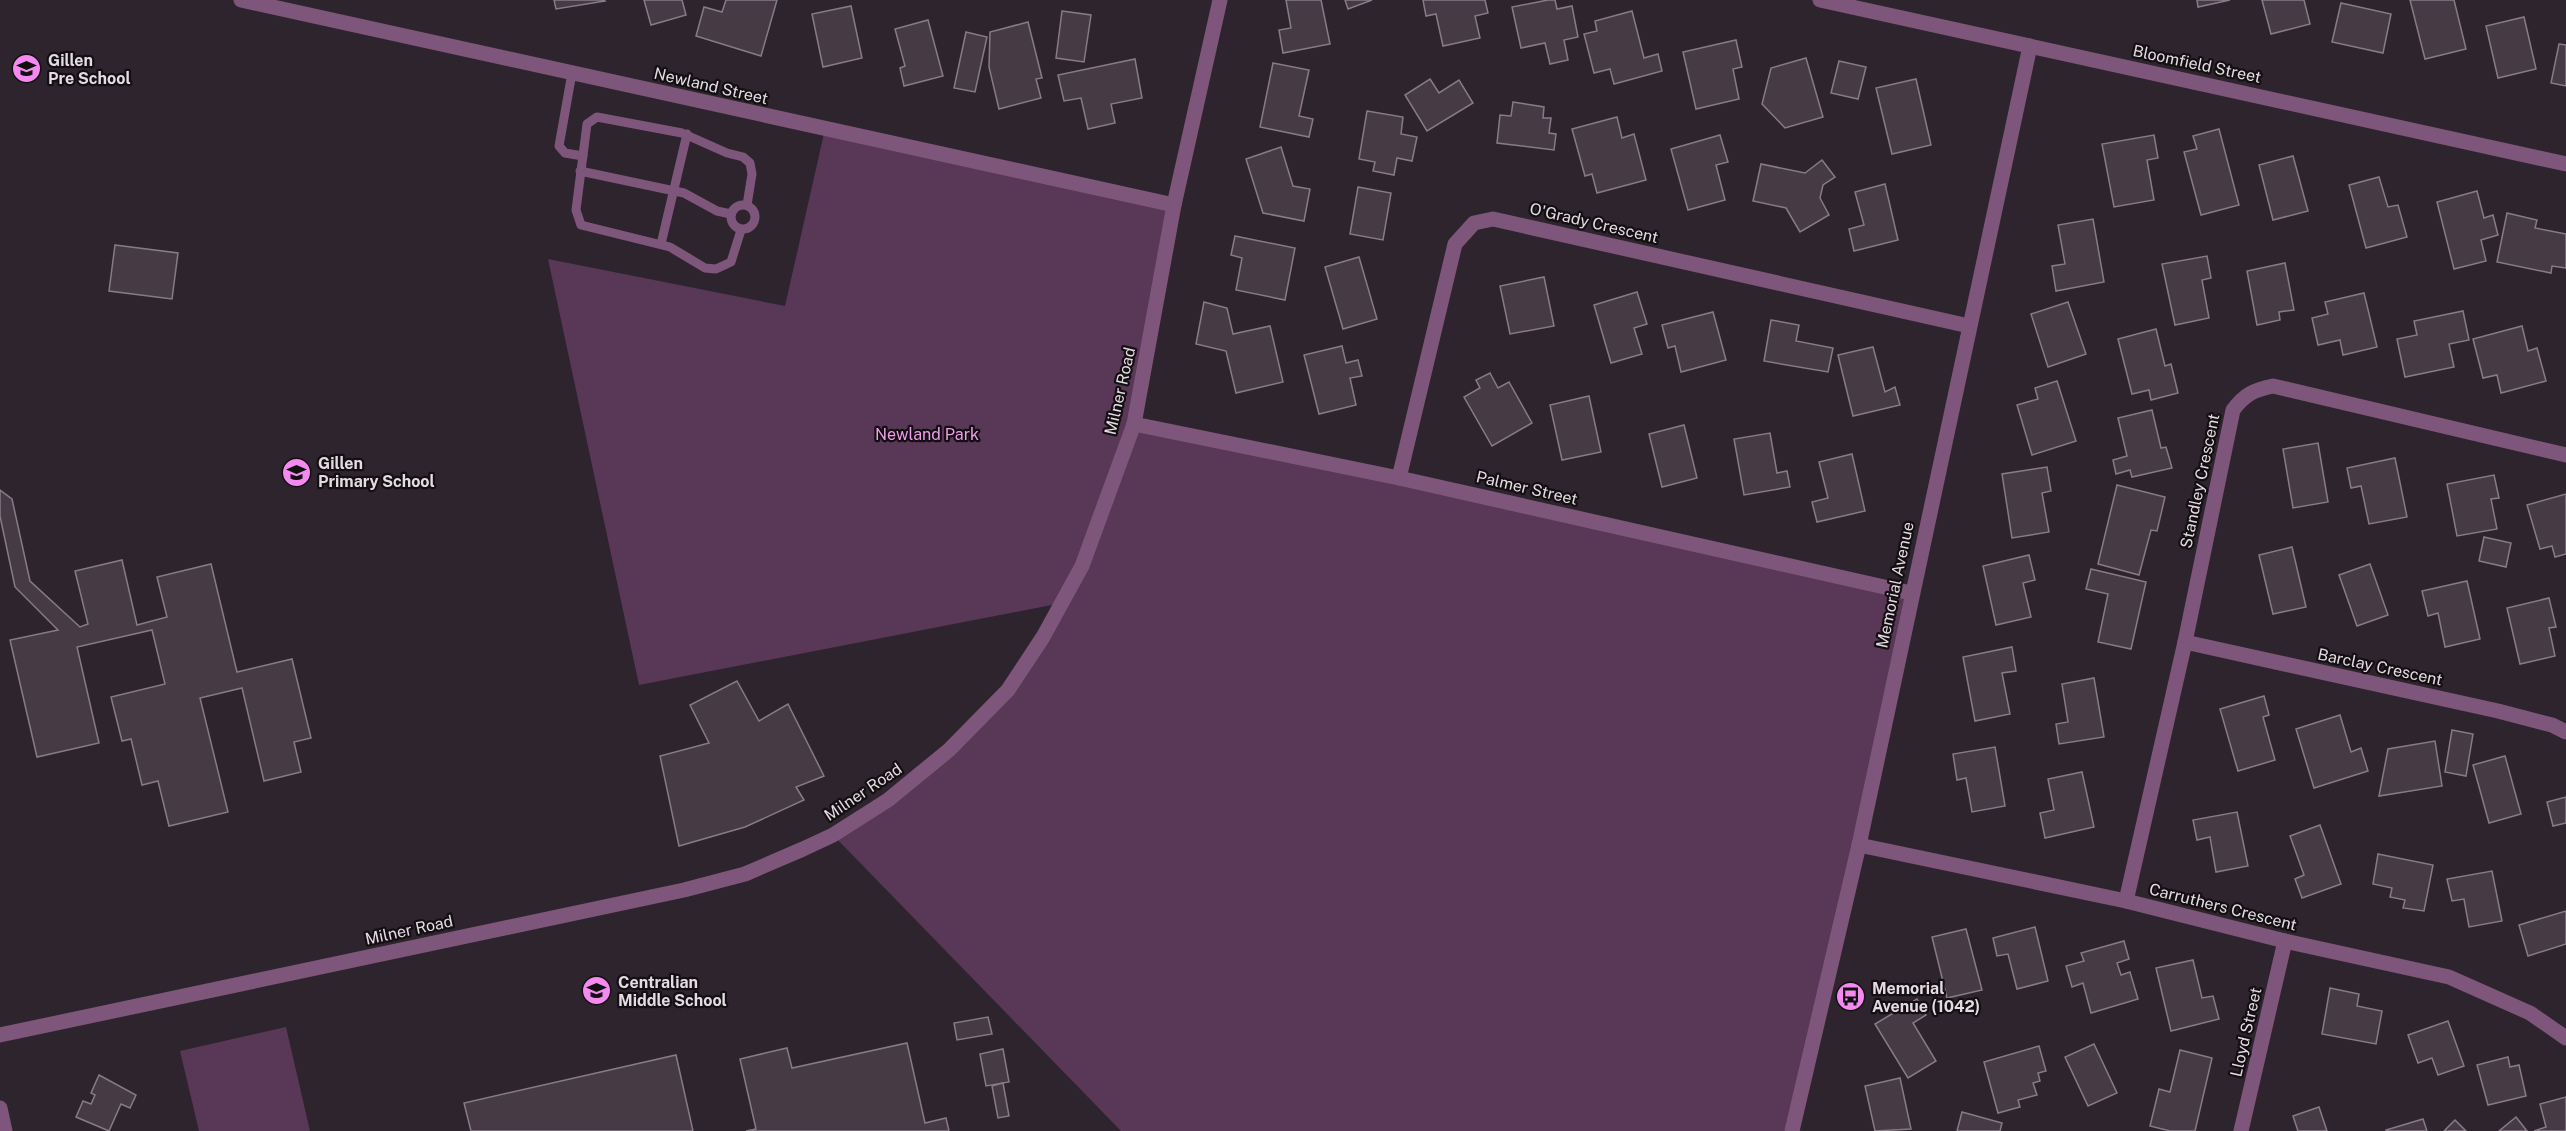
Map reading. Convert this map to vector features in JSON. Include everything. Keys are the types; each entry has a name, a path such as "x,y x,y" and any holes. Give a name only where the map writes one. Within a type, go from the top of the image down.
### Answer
{"street":[{"name":"Newland Street","path":"241,0 1174,205"},
{"name":"Milner Road","path":"0,1035 684,890 745,874 832,835 888,800 949,750 1008,690 1043,637 1082,566 1134,424 1174,205 1220,0"},
{"name":"Bloomfield Street","path":"1820,0 2566,164"},
{"name":"Memorial Avenue","path":"1792,1131 1859,845 1911,593 2030,46"},
{"name":"O'Grady Crescent","path":"1398,478 1455,244 1474,223 1494,219 1970,326"},
{"name":"Standley Crescent","path":"2126,901 2185,642 2233,410 2243,397 2253,390 2273,386 2566,455"},
{"name":"Palmer Street","path":"1134,424 1398,478 1911,593"},
{"name":"Barclay Crescent","path":"2185,642 2498,711 2566,732"},
{"name":"Carruthers Crescent","path":"1859,845 2126,901 2286,941 2449,977 2530,1012 2566,1038"},
{"name":"Lloyd Street","path":"2241,1131 2286,941"},
{"path":"0,1108 5,1131"}],"lane":[{"path":"572,73 559,146 565,153 583,156"},
{"path":"741,230 731,262 716,269 705,268 677,250 661,244 581,225 576,214 586,128 597,117 687,134 717,149 743,157 750,163 752,174 747,205"},
{"path":"661,244 687,134"},
{"path":"580,171 692,195 717,211 730,214"},
{"path":"739,205 747,205 754,212 755,220 750,228 741,230 731,223 730,214 739,205"}],"green space":[{"name":"Newland Park","path":"825,129 1174,205 1134,424 1911,593 1792,1131 1121,1131 833,835 888,800 1008,690 1062,603 639,685 548,259 785,306"},
{"path":"286,1027 310,1131 199,1131 180,1051"}],"building":[{"path":"554,0 604,0 605,1 556,9"},
{"path":"644,0 682,0 686,15 651,25"},
{"path":"726,0 777,0 761,56 696,36 704,7 722,12"},
{"path":"1286,0 1321,0 1330,44 1283,53 1279,30 1291,28"},
{"path":"1345,0 1372,0 1348,9"},
{"path":"1423,0 1485,0 1488,13 1475,16 1480,38 1443,46 1436,14 1426,16"},
{"path":"1555,0 1557,9 1572,6 1578,37 1564,40 1568,60 1550,64 1545,43 1521,48 1512,7"},
{"path":"2197,0 2230,0 2198,7"},
{"path":"2262,0 2304,0 2310,24 2271,34"},
{"path":"2410,0 2454,0 2466,49 2425,59"},
{"path":"2341,3 2391,14 2383,53 2332,42"},
{"path":"851,6 862,58 823,67 812,14"},
{"path":"1062,11 1091,15 1084,62 1056,58"},
{"path":"1632,11 1644,58 1658,54 1662,71 1614,84 1610,69 1594,73 1584,34 1597,31 1595,21"},
{"path":"2524,17 2536,69 2498,78 2486,26"},
{"path":"928,20 943,76 904,86 900,68 905,66 895,29"},
{"path":"1028,22 1042,78 1036,79 1041,98 999,109 989,67 990,32"},
{"path":"966,32 987,37 975,92 954,88"},
{"path":"1736,40 1742,67 1733,69 1739,99 1696,109 1683,52"},
{"path":"2559,44 2566,45 2566,86 2551,83"},
{"path":"1806,58 1823,117 1785,128 1762,104 1771,68"},
{"path":"1135,59 1142,98 1111,104 1115,123 1088,129 1081,98 1064,101 1058,75"},
{"path":"1839,61 1866,67 1858,99 1831,93"},
{"path":"1273,63 1309,70 1299,116 1313,119 1309,137 1260,127"},
{"path":"1430,79 1439,93 1459,80 1473,103 1427,131 1405,95"},
{"path":"1916,79 1931,145 1892,154 1876,88"},
{"path":"1513,102 1544,107 1543,118 1551,118 1549,133 1556,134 1554,150 1497,143 1500,115 1511,116"},
{"path":"1367,111 1403,117 1401,134 1417,137 1412,161 1397,158 1394,175 1373,171 1375,162 1359,159"},
{"path":"1617,117 1622,138 1634,134 1646,180 1597,193 1592,174 1585,176 1572,129"},
{"path":"2219,129 2239,205 2201,215 2184,152 2197,149 2193,136"},
{"path":"1720,135 1728,162 1716,165 1725,200 1688,210 1671,149"},
{"path":"2154,135 2158,158 2147,160 2154,200 2114,207 2102,144"},
{"path":"1281,147 1293,186 1310,189 1304,221 1263,213 1246,159"},
{"path":"2293,156 2308,211 2273,220 2259,165"},
{"path":"1822,160 1835,177 1823,185 1820,198 1829,215 1800,232 1786,208 1753,201 1761,164 1805,173"},
{"path":"2379,177 2388,207 2398,205 2407,237 2366,248 2349,185"},
{"path":"1885,184 1898,240 1854,251 1849,229 1864,225 1855,192"},
{"path":"1358,187 1391,193 1383,240 1350,234"},
{"path":"2477,191 2484,218 2493,215 2498,235 2481,240 2486,261 2454,269 2437,202"},
{"path":"2507,213 2537,220 2535,228 2566,234 2566,268 2552,266 2551,273 2497,262"},
{"path":"2093,219 2104,282 2056,291 2052,266 2065,264 2058,225"},
{"path":"1235,236 1295,248 1285,300 1236,290 1242,258 1231,255"},
{"path":"115,245 178,253 172,299 109,291"},
{"path":"2207,256 2211,278 2202,280 2209,318 2175,325 2162,264"},
{"path":"1359,257 1377,319 1343,329 1325,267"},
{"path":"2285,263 2294,310 2279,312 2280,320 2257,325 2247,271"},
{"path":"1544,277 1554,326 1510,334 1500,286"},
{"path":"1637,292 1647,324 1634,328 1642,354 1611,363 1594,305"},
{"path":"2364,293 2377,347 2343,355 2340,340 2318,345 2312,318 2328,314 2325,302"},
{"path":"1204,302 1227,308 1233,334 1270,326 1283,382 1236,393 1226,351 1196,344"},
{"path":"2068,302 2086,354 2048,367 2031,314"},
{"path":"2463,311 2469,340 2449,344 2454,367 2405,377 2397,339 2417,335 2414,321"},
{"path":"1713,312 1726,360 1681,372 1675,346 1668,348 1662,325"},
{"path":"1771,320 1799,325 1796,341 1833,348 1828,372 1764,361"},
{"path":"2522,326 2528,351 2537,348 2546,381 2501,393 2497,375 2483,378 2473,339"},
{"path":"2156,329 2165,366 2171,364 2178,393 2151,400 2149,390 2132,394 2118,339"},
{"path":"1342,346 1346,363 1358,360 1362,376 1350,378 1356,405 1319,414 1304,355"},
{"path":"1873,347 1885,392 1895,387 1900,405 1853,416 1838,355"},
{"path":"1490,373 1498,388 1509,382 1532,423 1492,446 1464,397 1480,388 1476,380"},
{"path":"2057,381 2076,441 2032,455 2017,405 2038,399 2035,388"},
{"path":"1589,396 1601,452 1562,460 1550,405"},
{"path":"2152,410 2161,448 2166,447 2172,468 2132,477 2130,470 2116,474 2113,460 2127,456 2118,418"},
{"path":"1684,425 1697,478 1662,487 1649,434"},
{"path":"1770,433 1777,473 1787,471 1790,487 1744,495 1734,439"},
{"path":"2318,443 2328,502 2293,508 2283,449"},
{"path":"1852,454 1865,511 1817,522 1812,502 1828,498 1819,462"},
{"path":"2395,458 2407,517 2369,524 2361,486 2351,488 2347,468"},
{"path":"2047,467 2051,491 2042,493 2049,532 2012,538 2002,474"},
{"path":"2494,475 2499,498 2491,499 2497,529 2457,536 2447,484"},
{"path":"2117,485 2165,497 2157,531 2151,530 2139,575 2098,564"},
{"path":"0,490 12,499 30,581 80,627 88,624 75,571 122,560 137,625 167,617 157,577 211,564 237,672 292,659 311,738 294,742 301,772 264,781 242,688 200,698 228,812 169,826 158,781 142,785 131,739 122,741 111,697 165,684 152,630 77,647 99,743 37,757 10,640 58,630 15,587 0,516"},
{"path":"2566,494 2566,554 2555,557 2552,546 2540,549 2527,505"},
{"path":"2484,537 2511,543 2506,567 2479,561"},
{"path":"2292,547 2306,607 2273,614 2259,555"},
{"path":"2029,555 2035,580 2023,583 2031,617 1996,625 1983,566"},
{"path":"2370,564 2388,615 2357,626 2339,575"},
{"path":"2091,569 2146,582 2131,649 2098,642 2108,594 2086,589"},
{"path":"2467,581 2480,639 2445,647 2438,613 2428,616 2422,591"},
{"path":"2549,598 2556,627 2549,628 2555,656 2520,664 2507,608"},
{"path":"2012,647 2016,671 2002,673 2010,714 1975,721 1963,657"},
{"path":"2094,678 2104,737 2059,744 2056,724 2068,722 2062,684"},
{"path":"737,681 759,721 788,704 824,776 796,787 804,800 745,827 679,846 660,756 709,743 690,705"},
{"path":"2264,696 2269,715 2263,717 2275,760 2238,771 2220,709"},
{"path":"2340,715 2351,752 2361,748 2368,771 2314,788 2296,729"},
{"path":"2452,730 2473,734 2466,776 2445,772"},
{"path":"2435,741 2442,786 2379,796 2388,749"},
{"path":"1995,747 2005,806 1972,812 1966,778 1957,780 1953,754"},
{"path":"2505,756 2521,814 2489,823 2473,765"},
{"path":"2082,772 2094,827 2045,838 2040,813 2054,810 2048,779"},
{"path":"2566,797 2566,823 2553,826 2547,802"},
{"path":"2237,812 2248,866 2216,872 2210,837 2197,840 2193,820"},
{"path":"2320,825 2341,884 2302,898 2295,879 2304,875 2290,836"},
{"path":"2378,854 2433,865 2424,911 2403,908 2405,900 2390,897 2392,888 2373,884"},
{"path":"2492,871 2502,921 2469,927 2464,899 2452,901 2447,879"},
{"path":"2566,911 2566,944 2528,956 2519,925"},
{"path":"2035,927 2048,981 2017,989 2008,954 1997,956 1993,938"},
{"path":"1966,929 1982,990 1947,998 1932,937"},
{"path":"2124,941 2129,959 2117,963 2121,975 2130,972 2138,999 2091,1013 2083,983 2072,987 2066,966 2084,961 2081,953"},
{"path":"2193,960 2202,998 2213,996 2219,1019 2171,1031 2156,968"},
{"path":"2330,988 2359,994 2357,1006 2382,1011 2376,1044 2322,1034"},
{"path":"1917,999 1926,1015 1913,1023 1936,1061 1908,1078 1875,1024"},
{"path":"988,1017 992,1034 957,1040 954,1023"},
{"path":"2448,1021 2464,1066 2438,1075 2432,1058 2418,1063 2408,1035"},
{"path":"907,1043 925,1123 946,1118 949,1131 746,1131 756,1129 740,1059 787,1048 792,1068"},
{"path":"2094,1044 2117,1093 2088,1106 2065,1057"},
{"path":"2039,1046 2046,1071 2038,1073 2040,1081 2033,1083 2037,1095 2018,1100 2020,1107 1998,1113 1984,1062"},
{"path":"1003,1049 1009,1082 986,1086 980,1054"},
{"path":"2180,1050 2212,1058 2195,1131 2170,1131 2150,1126 2159,1089 2170,1092"},
{"name":"Centralian Middle School","path":"676,1055 693,1131 471,1131 464,1103"},
{"path":"2508,1057 2510,1067 2519,1065 2526,1096 2488,1105 2477,1065"},
{"path":"99,1075 136,1095 130,1108 121,1104 109,1131 76,1117 83,1101 91,1104 95,1095 91,1093"},
{"path":"1900,1078 1911,1129 1875,1131 1865,1086"},
{"path":"1003,1083 1009,1116 998,1118 992,1086"},
{"path":"2566,1097 2566,1131 2534,1131 2546,1127 2540,1104"},
{"path":"2319,1107 2327,1131 2298,1131 2293,1116"},
{"path":"1962,1112 2002,1123 2000,1131 1957,1131"},
{"path":"2516,1117 2527,1131 2499,1131"},
{"path":"2423,1119 2427,1131 2386,1131 2386,1130"},
{"path":"2455,1120 2466,1131 2444,1131"}],"place":[{"name":"Gillen Pre School","path":"27,69"},
{"name":"Gillen Primary School","path":"297,472"},
{"name":"Centralian Middle School","path":"597,991"},
{"name":"Memorial Avenue (1042)","path":"1851,997"}]}
